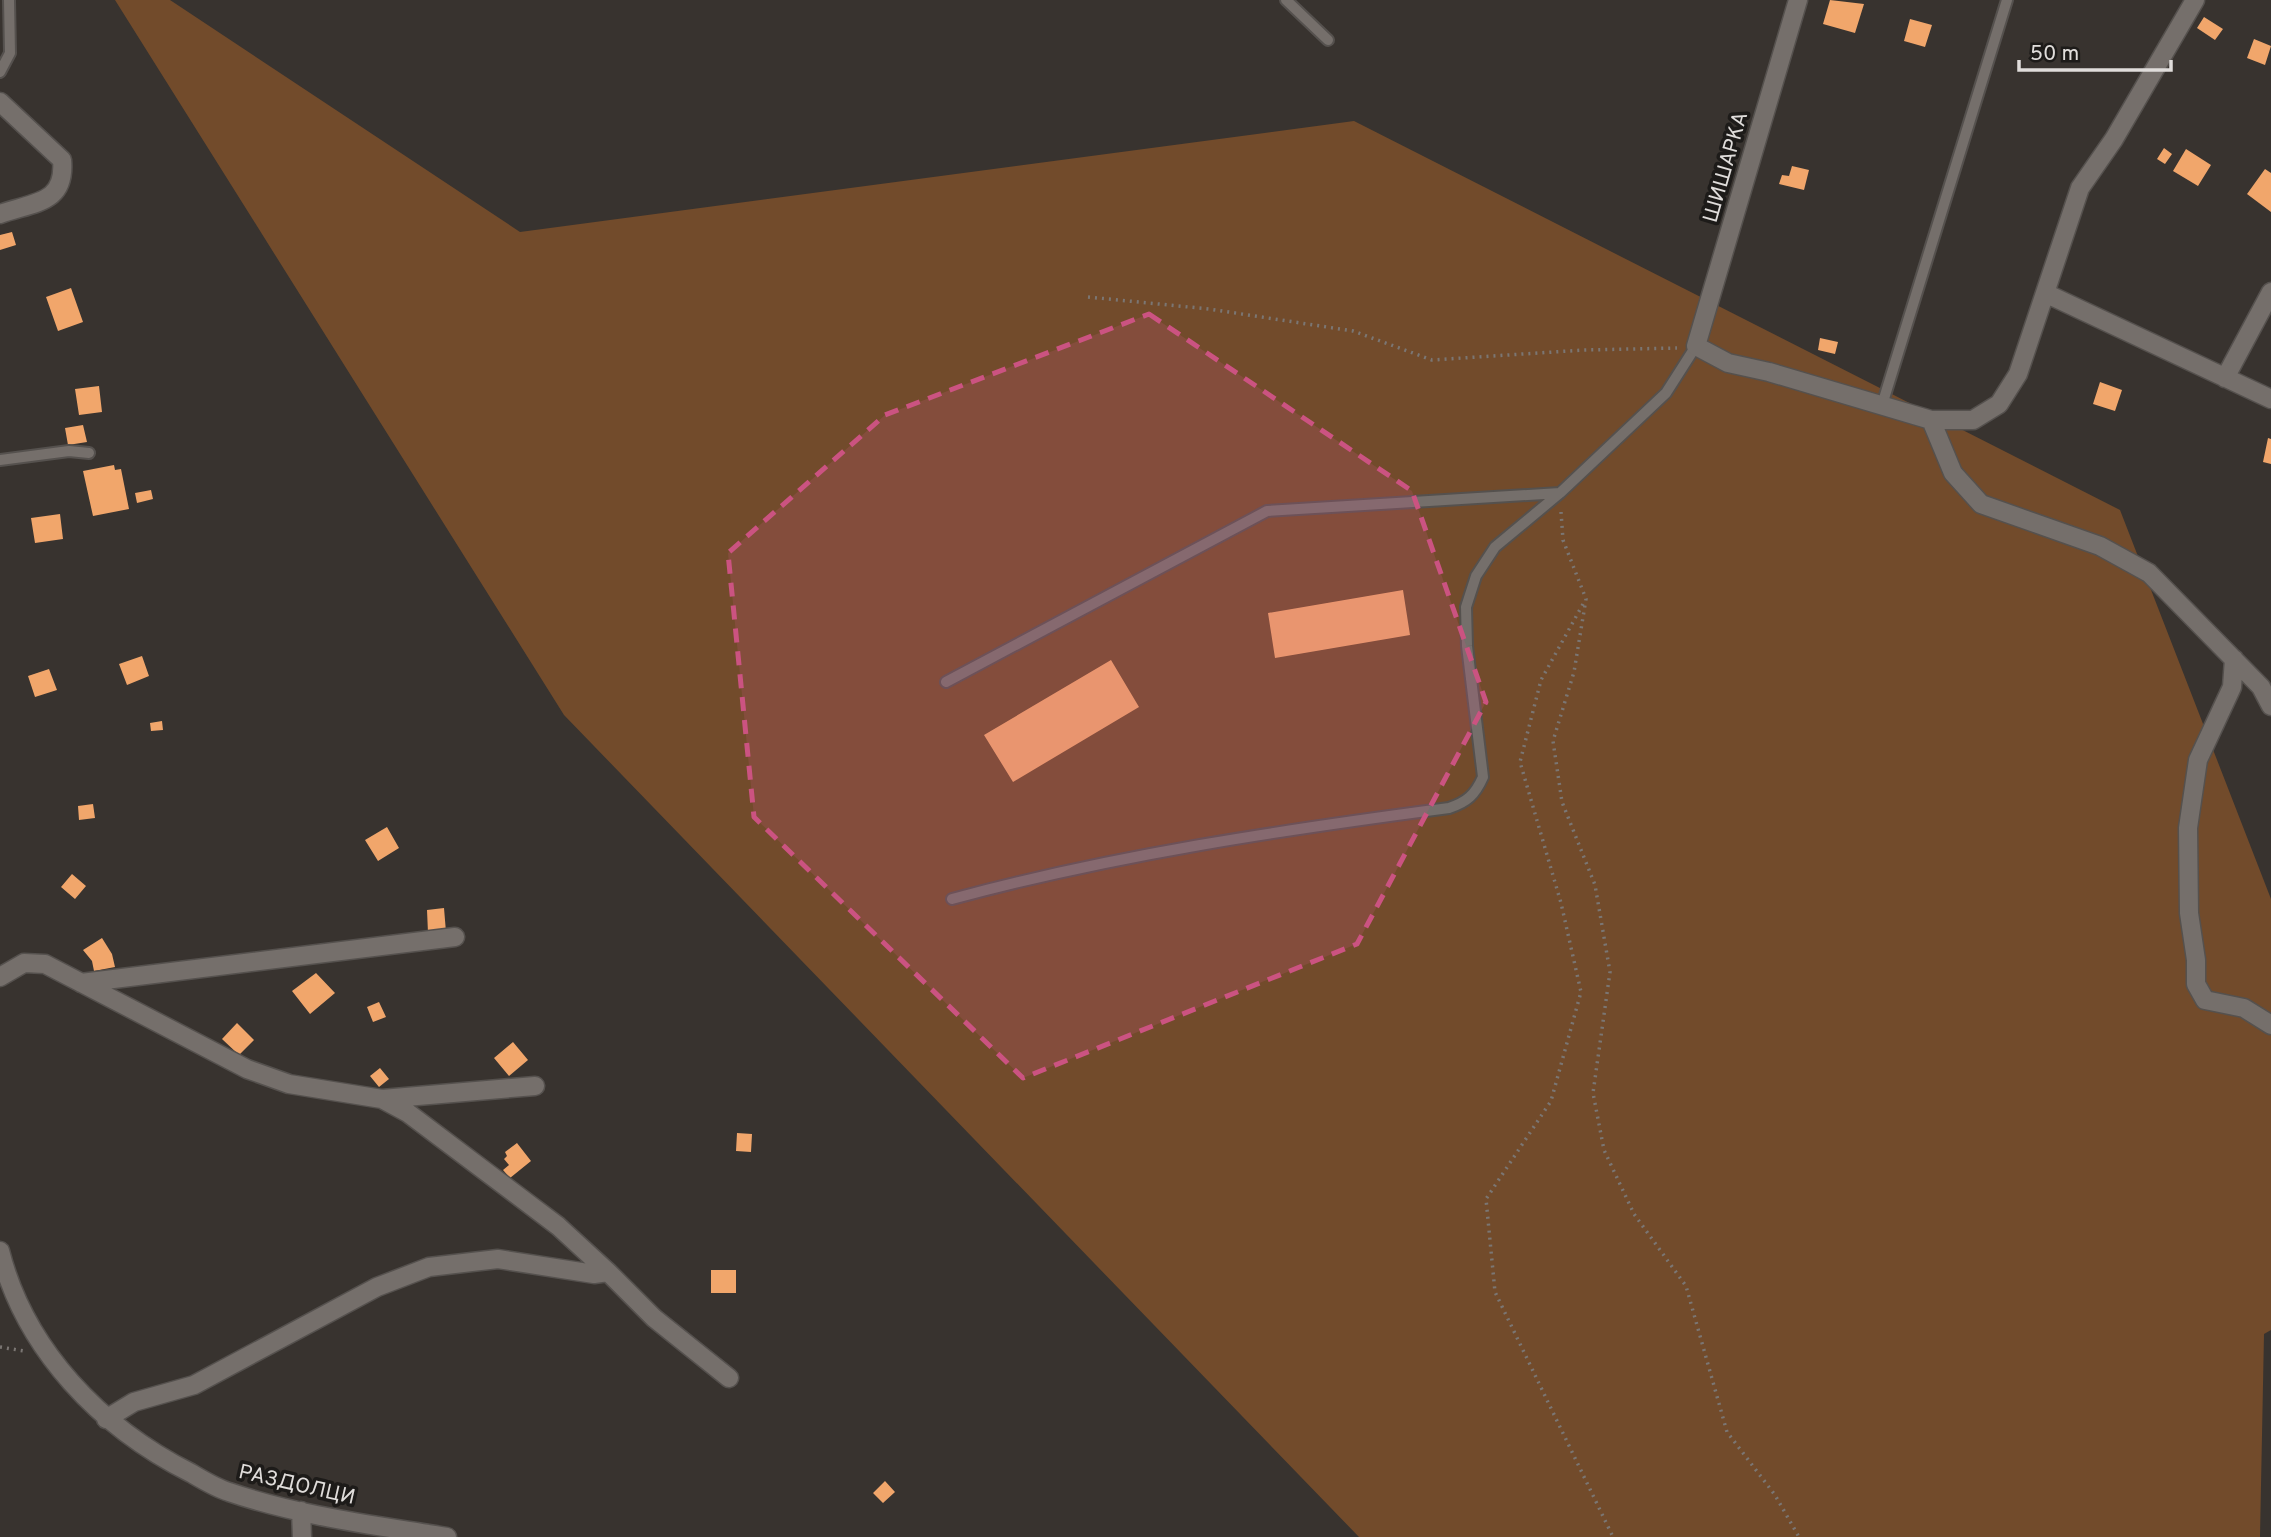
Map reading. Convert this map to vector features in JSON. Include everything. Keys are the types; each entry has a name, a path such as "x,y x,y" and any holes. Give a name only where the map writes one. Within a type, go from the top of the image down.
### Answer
{"street":[{"name":"ШИШАРКА","path":"1696,346 1798,0"},
{"path":"1696,346 1728,363 1769,372 1931,420 1973,420 1999,404 2018,374 2080,188 2115,139 2195,0"},
{"path":"0,102 62,160 64,180 54,196 0,214"},
{"path":"2225,378 2271,292"},
{"path":"2045,293 2271,399"},
{"path":"1931,420 1952,473 1981,504 2100,546 2149,573 2262,687 2271,706"},
{"path":"2234,659 2232,687 2198,760 2188,828 2189,913 2196,960 2196,984 2205,1000 2244,1008 2271,1025"},
{"path":"81,983 455,937"},
{"path":"0,976 24,963 45,964 247,1069 289,1084 382,1099 535,1086"},
{"path":"382,1099 408,1113 558,1226 654,1318 729,1378"},
{"name":"РАЗДОЛЦИ","path":"0,1251 5,1271 25,1314 77,1390 106,1419 161,1458 227,1492 302,1511 447,1537"},
{"path":"106,1419 134,1402 194,1385 377,1287 429,1267 498,1259 594,1274 608,1272"},
{"path":"302,1511 302,1537"}],"lane":[{"path":"0,72 10,53 9,0"},
{"path":"1286,0 1328,40"},
{"path":"1882,405 2007,0"},
{"path":"952,899 1042,874 1314,826 1449,808 1464,803 1476,792 1483,777 1466,607 1476,576 1495,547 1560,493 1666,393 1696,346"},
{"path":"0,460 69,451 89,453"},
{"path":"946,682 1267,511 1560,493"}],"path":[{"path":"1088,297 1209,309 1353,331 1432,360 1696,346"},
{"path":"1560,493 1563,540 1586,599 1574,672 1553,741 1562,802 1595,886 1610,972 1593,1093 1604,1150 1634,1214 1686,1286 1727,1432 1775,1496 1799,1537"},
{"path":"1586,599 1541,680 1520,762 1561,903 1581,992 1551,1101 1486,1199 1495,1292 1613,1537"}],"highlighted area":[{"path":"1149,314 1412,491 1486,702 1357,944 1023,1078 754,817 728,553 885,415"}],"shaded area":[{"path":"115,0 170,0 520,232 1354,121 2120,510 2271,899 2271,1330 2264,1334 2260,1537 1359,1537 564,715"}],"building":[{"path":"1830,0 1864,4 1855,33 1823,24"},
{"path":"2204,17 2223,29 2215,40 2197,28"},
{"path":"1910,19 1932,25 1925,47 1904,41"},
{"path":"2254,39 2271,46 2265,65 2247,58"},
{"path":"2164,148 2172,154 2165,164 2157,159"},
{"path":"2186,149 2211,165 2198,186 2173,171"},
{"path":"1792,166 1809,170 1804,190 1779,184 1782,175 1789,176"},
{"path":"2265,169 2271,173 2271,212 2247,194"},
{"path":"12,232 16,245 0,250 0,235"},
{"path":"71,288 83,322 58,331 46,297"},
{"path":"1820,338 1838,342 1835,354 1818,350"},
{"path":"2100,382 2122,390 2115,411 2093,404"},
{"path":"99,386 102,412 79,415 75,389"},
{"path":"83,425 87,442 68,445 65,428"},
{"path":"2268,438 2271,439 2271,464 2263,462"},
{"path":"114,465 115,470 121,469 129,509 93,516 83,471"},
{"path":"151,490 153,499 137,503 135,493"},
{"path":"60,514 63,539 35,543 31,518"},
{"path":"1403,590 1410,635 1275,658 1268,613"},
{"path":"142,656 149,676 127,685 119,664"},
{"path":"1111,660 1139,707 1013,782 984,735"},
{"path":"49,669 57,690 35,697 28,676"},
{"path":"162,721 163,730 151,731 150,723"},
{"path":"93,804 95,818 79,820 78,806"},
{"path":"387,827 399,848 378,861 365,840"},
{"path":"72,874 86,886 75,899 61,887"},
{"path":"444,908 446,932 428,933 427,910"},
{"path":"102,938 112,954 115,967 94,971 92,961 83,950"},
{"path":"316,973 335,993 310,1014 292,991"},
{"path":"379,1002 386,1017 373,1022 367,1007"},
{"path":"237,1023 254,1040 239,1055 222,1039"},
{"path":"513,1042 528,1060 509,1076 494,1058"},
{"path":"380,1068 389,1079 379,1087 370,1076"},
{"path":"737,1133 752,1134 751,1152 736,1151"},
{"path":"517,1143 531,1161 510,1178 503,1170 509,1165 504,1159 507,1156 505,1152"},
{"path":"711,1270 736,1270 736,1293 711,1293"},
{"path":"885,1481 895,1492 883,1503 873,1493"}]}
